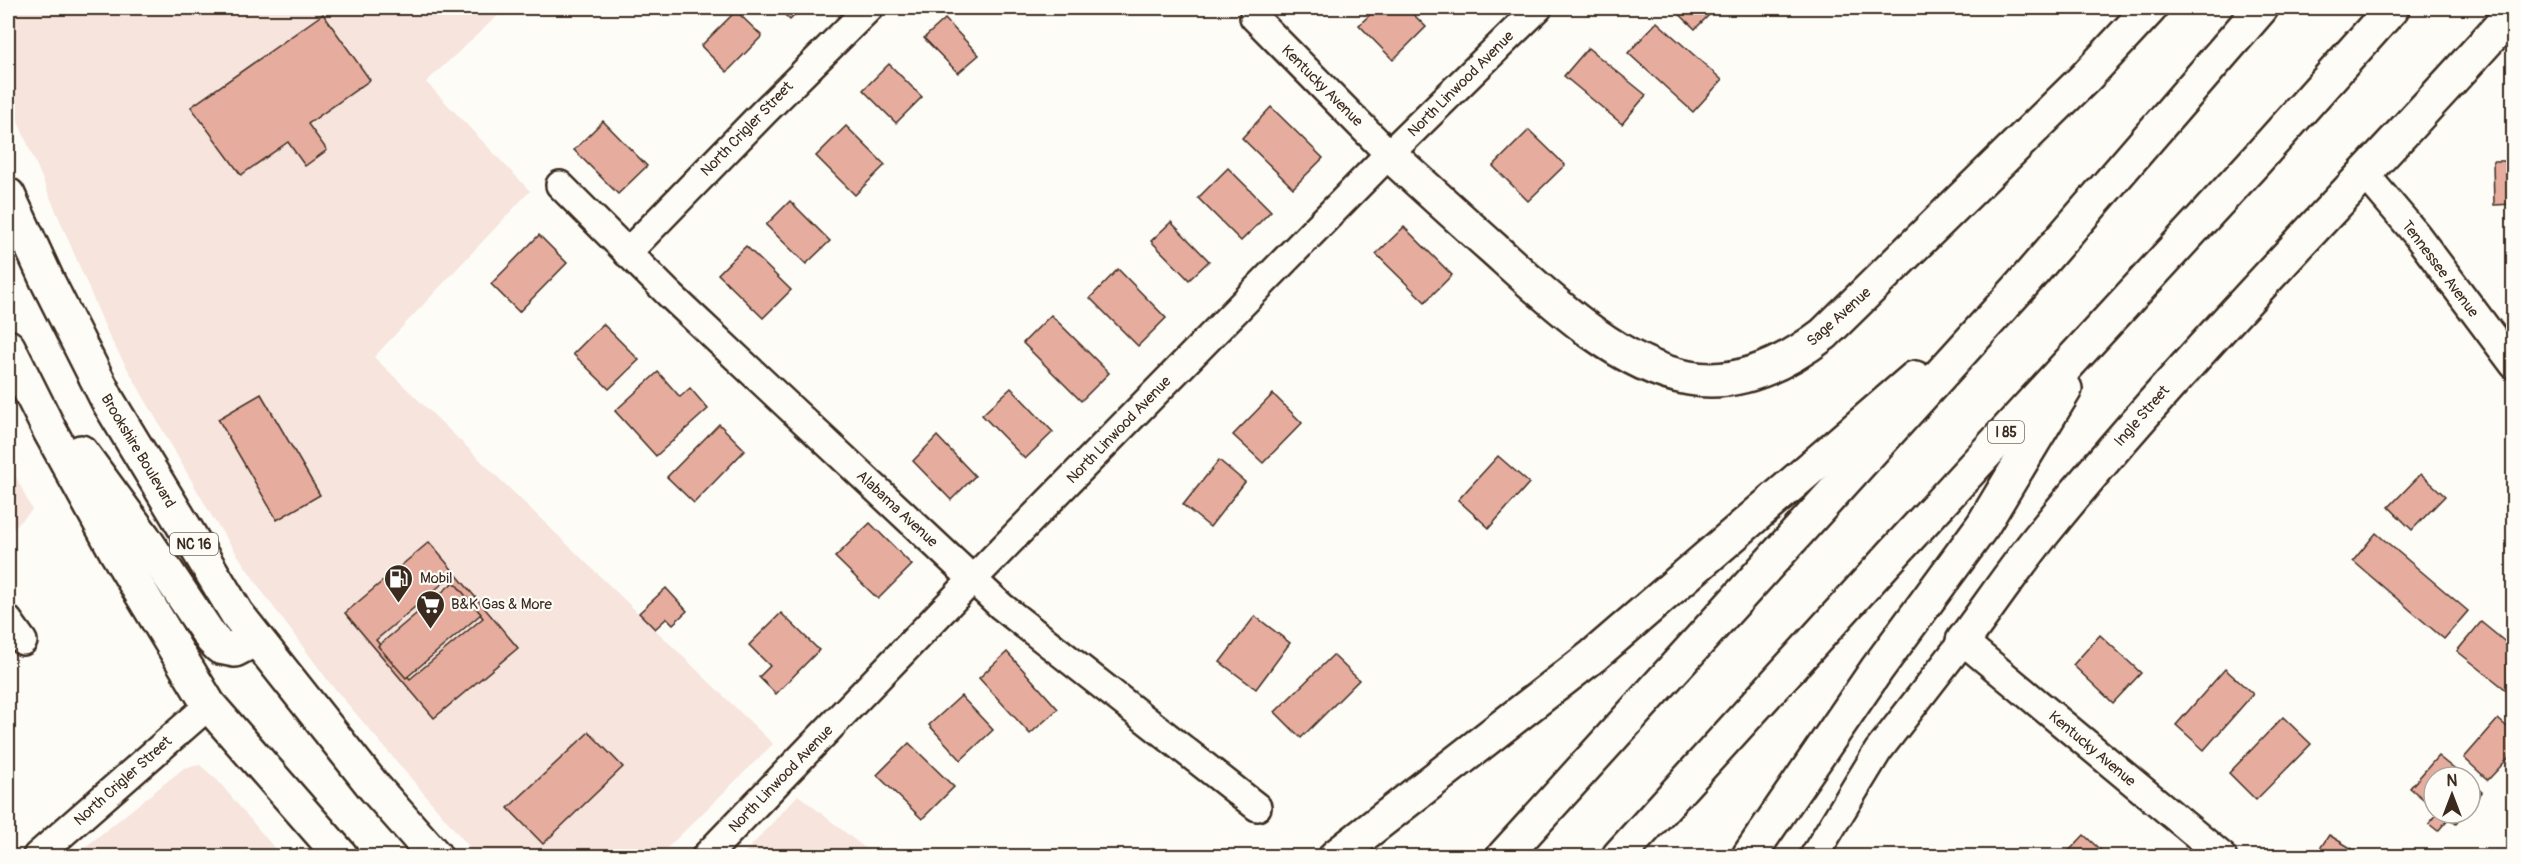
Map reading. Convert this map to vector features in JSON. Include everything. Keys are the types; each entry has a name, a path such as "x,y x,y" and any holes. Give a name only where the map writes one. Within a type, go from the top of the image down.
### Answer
{"main road":[{"name":"Sage Avenue","path":"1389,154 1544,294 1624,355 1656,370 1691,379 1727,379 1756,373 1774,366 1824,334 2085,78 2150,8"},
{"path":"1504,856 2019,288 2261,8"},
{"name":"I 85","path":"1619,856 2252,166 2392,8"},
{"name":"Ingle Street","path":"1963,641 2042,534 2109,453 2226,322 2430,106 2514,11"},
{"name":"Brookshire Boulevard","path":"8,195 51,290 108,401 237,614 374,787 435,856"},
{"path":"1336,856 1593,656 2019,288"},
{"path":"1749,856 1877,669 1983,525 2100,330"},
{"path":"8,347 117,553 209,705 340,856"},
{"path":"24,380 144,538 212,639 220,646 235,650 256,639"}],"street":[{"name":"North Crigler Street","path":"627,253 869,8"},
{"name":"North Linwood Avenue","path":"706,856 972,580 1389,154 1538,8"},
{"name":"Kentucky Avenue","path":"1254,17 1389,154"},
{"name":"Tennessee Avenue","path":"2365,174 2416,234 2514,365"},
{"name":"Alabama Avenue","path":"560,185 627,253 1001,606 1257,807"},
{"name":"Kentucky Avenue","path":"1963,641 2222,856"},
{"name":"Ingle Street","path":"1814,856 1878,751 1963,641"},
{"name":"North Crigler Street","path":"37,856 209,705"}],"shaded area":[{"path":"8,8 506,8 426,82 530,191 374,357 773,744 659,856 477,856 329,682 264,594 214,520 110,338 8,98"},
{"path":"8,460 32,510 8,534"},
{"path":"200,765 218,781 281,856 74,856 184,768"},
{"path":"798,795 875,856 742,856"}],"building":[{"path":"778,8 802,8 790,20"},
{"path":"1377,8 1407,8 1426,27 1393,60 1359,25"},
{"path":"1673,8 1716,8 1695,29"},
{"path":"736,11 762,36 727,72 701,46"},
{"path":"323,14 370,80 308,124 327,150 305,166 288,142 241,175 191,107"},
{"path":"945,19 979,55 958,73 924,38"},
{"path":"1657,22 1722,80 1693,112 1628,53"},
{"path":"1588,48 1646,95 1622,124 1564,76"},
{"path":"889,64 922,97 896,123 863,90"},
{"path":"1271,107 1323,158 1293,188 1242,138"},
{"path":"603,121 647,166 618,194 574,150"},
{"path":"846,126 885,165 855,195 816,156"},
{"path":"1529,130 1565,165 1528,201 1493,166"},
{"path":"2493,161 2514,161 2514,204 2494,205"},
{"path":"1228,168 1271,211 1241,241 1198,198"},
{"path":"790,201 830,241 806,264 766,225"},
{"path":"1171,222 1209,261 1189,280 1151,241"},
{"path":"1404,227 1452,275 1425,302 1376,254"},
{"path":"539,235 567,263 519,312 491,284"},
{"path":"746,246 791,290 763,318 718,274"},
{"path":"1118,269 1166,318 1138,346 1090,298"},
{"path":"1051,315 1109,373 1081,401 1023,343"},
{"path":"603,324 639,360 609,389 573,354"},
{"path":"658,372 680,397 690,388 708,409 656,456 615,411"},
{"path":"1011,388 1053,432 1025,459 982,415"},
{"path":"261,394 320,495 277,520 218,419"},
{"path":"1273,394 1302,423 1263,463 1233,435"},
{"path":"719,424 745,450 694,503 667,477"},
{"path":"937,436 975,476 951,500 913,461"},
{"path":"1498,456 1529,483 1489,528 1458,500"},
{"path":"1219,460 1245,482 1210,527 1183,505"},
{"path":"2421,474 2445,496 2412,530 2389,507"},
{"path":"870,523 912,565 878,599 835,557"},
{"path":"2376,533 2468,611 2444,639 2353,561"},
{"path":"429,542 518,648 434,718 345,613","holes":["449,578 483,618 410,679 376,640"]},
{"name":"B&K Gas & More","path":"454,582 481,614 406,678 378,646"},
{"path":"666,588 687,611 673,624 667,618 655,629 639,613"},
{"path":"781,613 819,650 776,694 759,677 770,666 749,645"},
{"path":"1255,616 1290,643 1256,689 1220,662"},
{"path":"2481,622 2514,649 2514,696 2457,651"},
{"path":"2100,635 2141,673 2113,703 2073,665"},
{"path":"1007,652 1058,709 1030,734 979,678"},
{"path":"1333,655 1359,680 1301,738 1275,712"},
{"path":"2225,669 2253,694 2204,750 2176,725"},
{"path":"961,696 993,730 961,760 929,725"},
{"path":"2283,717 2311,744 2256,800 2229,773"},
{"path":"2498,719 2514,733 2514,752 2488,780 2482,774 2482,765 2472,765 2464,758"},
{"path":"589,732 623,767 543,844 508,808"},
{"path":"909,743 954,787 922,819 877,775"},
{"path":"2438,756 2449,765 2430,765"},
{"path":"2422,774 2422,798 2410,788"},
{"path":"2430,825 2443,825 2438,831"},
{"path":"2084,835 2107,856 2064,856"},
{"path":"2329,835 2364,856 2315,856"}],"place":[{"name":"Mobil","path":"399,604"},
{"name":"B&K Gas & More","path":"430,630"}]}
